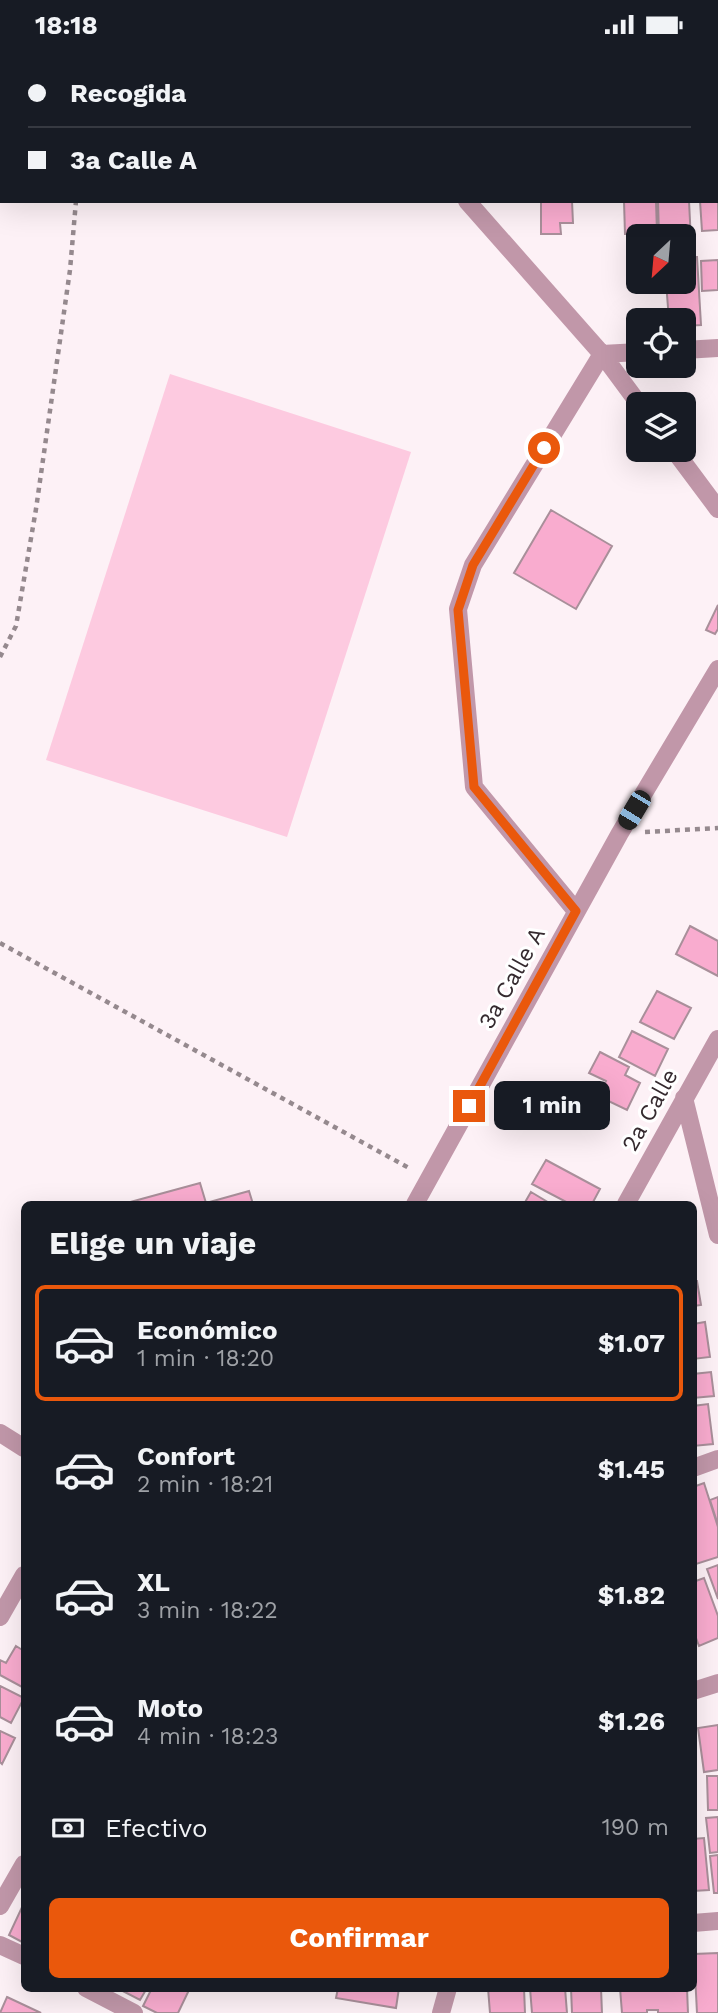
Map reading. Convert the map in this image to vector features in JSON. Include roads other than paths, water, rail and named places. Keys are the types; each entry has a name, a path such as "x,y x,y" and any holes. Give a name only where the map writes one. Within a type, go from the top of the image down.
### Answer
{"street":[{"path":"469,203 601,354 630,392"},
{"path":"696,349 718,348"},
{"path":"601,354 626,353"},
{"path":"576,911 474,787 458,610 473,565 601,354"},
{"path":"683,462 718,509"},
{"name":"3a Calle A","path":"417,1201 620,833 718,669"},
{"name":"2a Calle","path":"628,1201 718,1039"},
{"path":"684,1098 718,1234"},
{"path":"0,1433 21,1446"},
{"path":"697,1467 718,1459"},
{"path":"2,1609 21,1580"},
{"path":"697,1690 718,1683"},
{"path":"0,1906 21,1869"},
{"path":"697,1923 718,1921"},
{"path":"0,1945 21,1955"},
{"path":"94,1992 134,2013"},
{"path":"441,2013 447,1992"}]}
